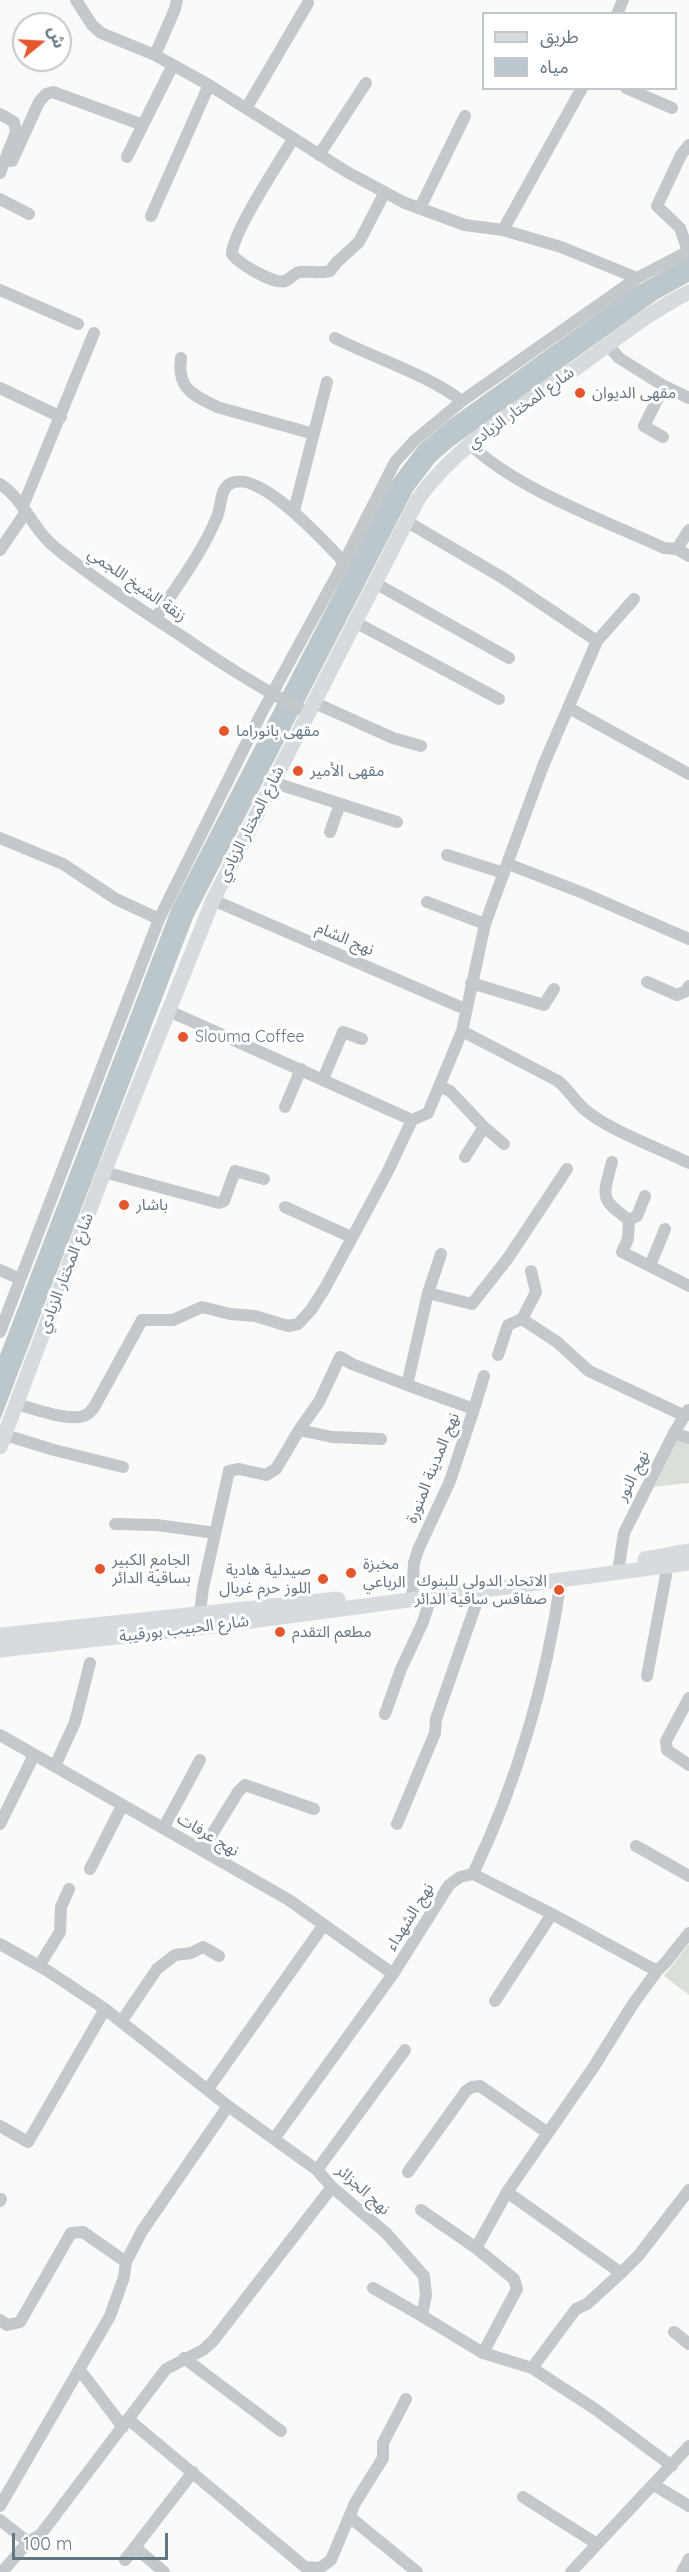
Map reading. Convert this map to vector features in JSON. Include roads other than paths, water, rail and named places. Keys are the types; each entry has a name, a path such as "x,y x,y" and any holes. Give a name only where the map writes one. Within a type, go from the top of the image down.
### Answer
{"main road":[{"name":"شارع المختار الزيادي","path":"2,1441 104,1172 213,900 406,521 430,483 471,445 608,345 658,310 689,292"},
{"name":"شارع الحبيب بورقيبة","path":"413,1595 431,1597 561,1580 689,1551"},
{"name":"شارع الحبيب بورقيبة","path":"0,1650 199,1621 619,1568 689,1563"},
{"name":"شارع الحبيب بورقيبة","path":"0,1635 199,1621"}],"street":[{"path":"76,0 92,25 101,33 155,56 209,84 248,107 319,155 385,192 465,225 503,230 561,246 637,278"},
{"path":"155,56 176,9 177,0"},
{"path":"248,107 308,3"},
{"path":"127,157 173,65"},
{"path":"319,155 366,83"},
{"path":"151,216 209,84"},
{"path":"503,230 581,90"},
{"path":"636,90 651,93 672,108"},
{"path":"12,161 39,102 46,94 53,92 143,125"},
{"path":"0,114 14,122 16,132 0,173"},
{"path":"420,208 465,116"},
{"path":"293,139 240,229 232,249 232,254 238,262 266,277 280,281 285,281 300,272 330,271 359,242 385,192"},
{"path":"0,1332 159,919 194,846 395,462 426,430 462,401 637,278 689,251 680,228 657,206 681,155 689,145"},
{"path":"0,199 29,214"},
{"path":"0,290 78,324"},
{"path":"0,550 25,509 94,333"},
{"path":"335,338 374,358 440,386 462,401"},
{"path":"608,345 620,358 664,386 689,398"},
{"path":"181,358 179,375 182,382 203,400 217,407 314,434"},
{"path":"294,511 327,382"},
{"path":"663,437 644,426 664,386"},
{"path":"0,388 61,417"},
{"path":"471,445 483,457 556,498 664,548 677,549 689,556"},
{"path":"155,619 204,545 216,520 223,492 235,482 260,488 294,511 344,562"},
{"name":"زنقة الشيخ اللجمي","path":"0,484 25,509 48,543 155,619 272,695 421,746"},
{"path":"406,521 504,578 597,641"},
{"path":"677,549 689,530"},
{"path":"375,583 509,658"},
{"path":"16,1404 70,1417 84,1417 91,1412 142,1320 172,1320 202,1307 230,1314 255,1316 288,1326 298,1324 310,1310 325,1288 388,1171 412,1120 428,1113 462,1031 485,924 524,813 597,641 634,599"},
{"path":"355,622 499,699"},
{"path":"569,708 689,774"},
{"path":"272,782 397,822"},
{"path":"330,832 340,804"},
{"path":"0,838 63,864 116,899 159,919"},
{"path":"447,855 506,868 583,892 687,934"},
{"name":"نهج الشام","path":"213,900 465,1009"},
{"path":"427,902 485,924"},
{"path":"471,982 544,1005 554,989"},
{"path":"647,982 677,995 686,991 689,986"},
{"path":"169,1011 412,1120"},
{"path":"462,1031 558,1081 571,1091 583,1108 606,1123 689,1163"},
{"path":"323,1079 343,1032 363,1039"},
{"path":"285,1107 301,1069"},
{"path":"439,1086 450,1091 484,1127 504,1144"},
{"path":"465,1157 484,1127"},
{"path":"612,1162 604,1194 609,1205 629,1220"},
{"path":"429,1293 472,1304 508,1258 567,1169"},
{"path":"104,1172 219,1203 224,1201 235,1171 264,1179"},
{"path":"629,1220 637,1216 645,1196"},
{"path":"285,1207 351,1237"},
{"path":"629,1220 628,1239 622,1252 689,1286"},
{"path":"650,1266 665,1229"},
{"path":"407,1386 429,1293 441,1254"},
{"path":"0,1270 20,1279"},
{"path":"498,1355 508,1325 522,1319 536,1292 531,1271"},
{"path":"522,1319 557,1342 589,1371 687,1413"},
{"name":"نهج المدينة المنورة","path":"299,1430 319,1402 340,1357 407,1386 474,1409 450,1481 418,1550 414,1563 413,1595"},
{"path":"474,1409 484,1376"},
{"name":"نهج النور","path":"619,1568 624,1533 674,1433 687,1413"},
{"path":"199,1621 203,1588 229,1471 239,1469 266,1475 276,1469 299,1430 332,1437 381,1439"},
{"path":"674,1433 689,1438"},
{"path":"2,1441 54,1450 123,1467"},
{"path":"115,1524 157,1525 215,1533"},
{"path":"647,1676 666,1575 664,1566"},
{"path":"561,1580 552,1644 537,1705 492,1835 473,1874 657,1971"},
{"path":"397,1824 435,1733 436,1719 481,1590"},
{"path":"386,1714 400,1669 423,1622 431,1597"},
{"path":"55,1766 75,1722 90,1663"},
{"path":"689,1698 666,1741 667,1750 689,1765"},
{"name":"نهج عرفات","path":"0,1735 122,1806 203,1849 238,1873 289,1900 393,1974"},
{"path":"0,1824 34,1755"},
{"path":"164,1827 200,1760"},
{"path":"203,1849 245,1785 314,1809"},
{"path":"90,1869 122,1806"},
{"path":"636,1846 689,1876"},
{"name":"نهج الشهداء","path":"274,2139 393,1974 449,1886 460,1877 473,1874"},
{"path":"39,1966 60,1932 61,1907 69,1889"},
{"path":"495,2001 552,1914"},
{"path":"208,2090 323,1926"},
{"path":"476,2248 507,2192 657,1971 689,1933"},
{"name":"نهج الجزائر","path":"0,1944 39,1966 105,2009 228,2106 317,2170 332,2187 386,2233 424,2276 426,2295 422,2316"},
{"path":"121,2022 157,1969 176,1955 191,1953 203,1947 219,1956"},
{"path":"0,2126 28,2142 105,2009"},
{"path":"317,2170 405,2050"},
{"path":"408,2172 466,2091 475,2086 480,2086 548,2133"},
{"path":"0,2506 110,2316 124,2277 126,2262 142,2231 228,2106"},
{"path":"2,2572 28,2542 41,2534 166,2369 203,2350 213,2341 332,2187"},
{"path":"532,2368 576,2309 587,2304 639,2255 689,2190"},
{"path":"507,2192 621,2273"},
{"path":"421,2210 476,2248 514,2279 517,2289 483,2353"},
{"path":"0,2320 7,2325 20,2322 71,2234 82,2232 126,2262"},
{"path":"373,2288 483,2353 532,2368 595,2409 672,2466"},
{"path":"674,2332 689,2344"},
{"path":"184,2358 281,2431"},
{"path":"79,2369 126,2423 193,2472 305,2567 320,2570 331,2560 351,2518 355,2503 383,2458 384,2443 406,2398"},
{"path":"571,2572 689,2446"},
{"path":"125,2560 193,2472"},
{"path":"654,2486 689,2506"},
{"path":"523,2497 597,2544"},
{"path":"351,2518 417,2572"},
{"path":"0,2520 28,2542"},
{"path":"136,2548 164,2572"},
{"path":"682,2572 689,2559"}],"water":[{"path":"689,257 689,282 658,299 452,447 435,462 413,491 193,918 0,1420 0,1355 172,907 392,481 419,445 449,420 631,289"}],"place":[{"name":"مقهى الديوان","path":"580,393"},
{"name":"مقهى بانوراما","path":"224,731"},
{"name":"مقهى الأمير","path":"298,771"},
{"name":"Slouma Coffee","path":"183,1037"},
{"name":"باشار","path":"124,1205"},
{"name":"الجامع الكبير بساقية الدائر","path":"100,1569"},
{"name":"مخبزة الرباعي","path":"351,1573"},
{"name":"صيدلية هادية اللوز حرم غربال","path":"323,1579"},
{"name":"الاتحاد الدولي للبنوك صفاقس ساقية الدائر","path":"559,1590"},
{"name":"مطعم التقدم","path":"280,1632"}]}
